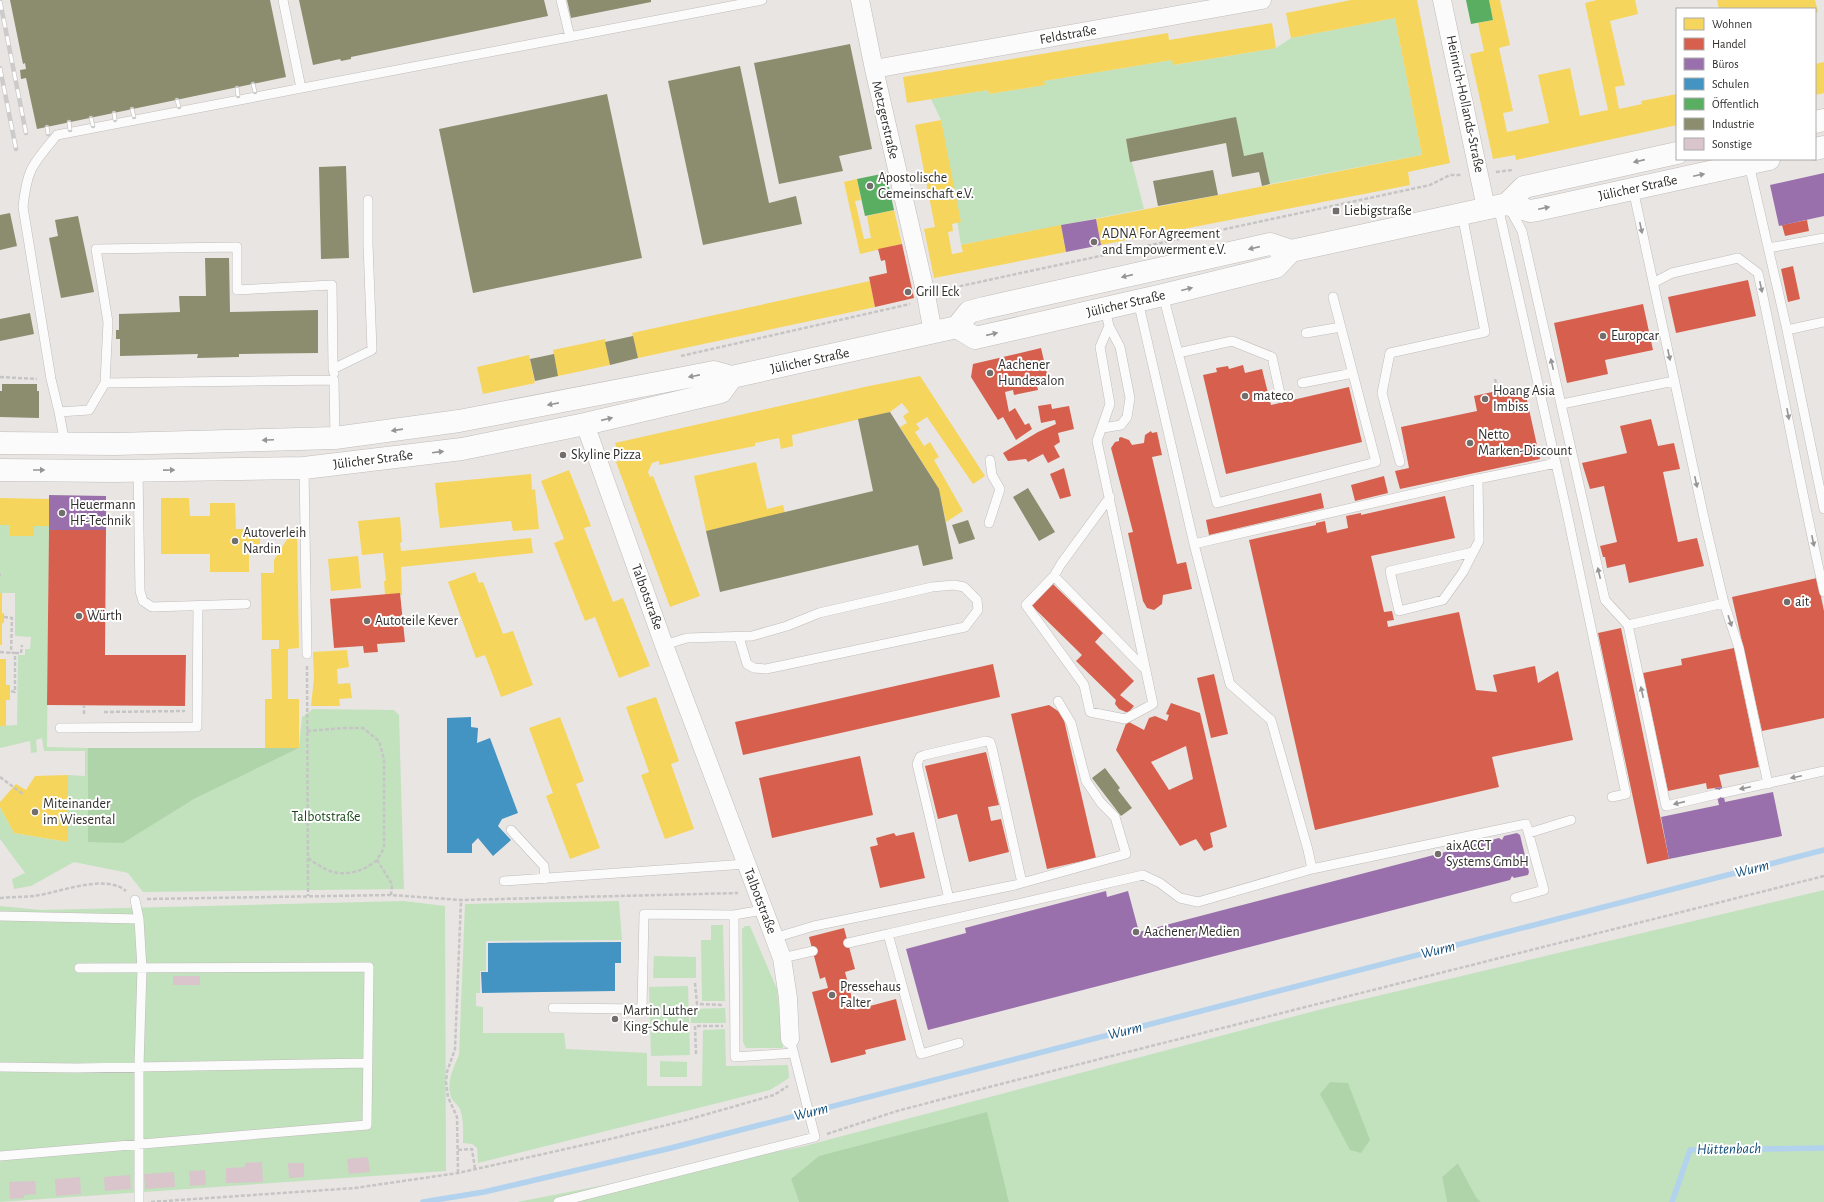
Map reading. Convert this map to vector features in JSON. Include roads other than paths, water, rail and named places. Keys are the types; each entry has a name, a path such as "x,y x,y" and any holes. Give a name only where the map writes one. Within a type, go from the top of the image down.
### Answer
{"main road":[{"name":"Jülicher Straße","path":"1497,206 1524,187 1676,153"},
{"name":"Jülicher Straße","path":"1497,206 1530,211 1759,161"},
{"path":"1291,251 1497,206"},
{"name":"Jülicher Straße","path":"0,443 115,444 335,438 459,421 714,372 732,377 957,327 969,312 984,308 1270,244 1291,251 1276,267 1138,300 1107,317 975,338 957,327"},
{"name":"Jülicher Straße","path":"0,470 304,468 462,449 585,424 722,392 732,377"},
{"path":"578,399 585,424"},
{"path":"65,444 65,470"}],"street":[{"name":"Metzgerstraße","path":"860,0 874,69 926,295 933,333"},
{"name":"Feldstraße","path":"874,69 1261,0"},
{"name":"Heinrich-Hollands-Straße","path":"1442,0 1497,206"},
{"name":"Talbotstraße","path":"585,424 664,645 782,958 788,998 792,1046"}],"lane":[{"path":"282,0 301,88"},
{"path":"562,0 570,37"},
{"path":"65,444 51,379 23,207 25,183 33,164 58,135 762,0"},
{"path":"1759,161 1768,248 1787,330 1824,509"},
{"path":"1632,189 1724,603 1739,648 1768,784"},
{"path":"333,369 372,350 368,200"},
{"path":"1497,206 1522,231 1605,600 1628,625 1666,806 1824,771"},
{"path":"1497,206 1556,463 1626,794 1612,798"},
{"path":"1400,462 1382,393 1390,353 1485,332 1462,214"},
{"path":"1768,248 1824,238"},
{"path":"59,412 89,410 105,383 108,322 96,249 237,247 237,290 332,285 335,438"},
{"path":"1653,283 1672,273 1738,258 1758,273 1824,592"},
{"path":"1163,295 1217,503 1376,462 1333,297"},
{"path":"1138,300 1194,544 1230,684 1271,720 1308,850 1312,870"},
{"path":"1107,317 1100,347 1110,404 1103,428 1097,441 1110,497 1153,704 1125,719 1090,712 1084,685 1026,605 1054,576 1061,564 1110,497"},
{"path":"1103,428 1120,425 1127,417 1130,398 1120,347 1107,317"},
{"path":"1787,330 1824,322"},
{"path":"1306,334 1341,327"},
{"path":"1178,353 1232,341 1272,357 1281,398"},
{"path":"1302,383 1353,373"},
{"path":"105,383 334,380"},
{"path":"1562,404 1674,381"},
{"path":"989,523 1000,489 992,475 990,460"},
{"path":"1194,544 1478,479 1556,463"},
{"path":"304,468 307,654"},
{"path":"138,470 140,591 143,600 152,607 246,604"},
{"path":"1473,552 1390,571 1399,611 1442,600 1463,572 1479,541 1478,479"},
{"path":"1054,576 1146,670"},
{"path":"664,645 687,638 752,636 787,626 819,613 932,586 964,586 977,600 978,610 965,627 766,669 754,668 747,664 739,637"},
{"path":"1628,625 1724,603"},
{"path":"60,728 197,727 198,606"},
{"path":"774,938 814,926 1022,883 1126,854 1115,817 1101,803 1086,781 1071,723 1058,701"},
{"path":"949,899 917,764 920,757 925,755 970,744 986,741 990,742 1022,883"},
{"path":"1528,833 1571,820"},
{"path":"848,943 1143,875 1160,883 1180,898 1198,902 1312,870 1526,824 1544,890 1515,898"},
{"path":"511,830 544,866 545,879"},
{"path":"504,881 746,864"},
{"path":"135,900 139,919 142,969 138,1143 139,1202"},
{"path":"553,1008 642,1009 644,914 734,915 763,910"},
{"path":"734,915 735,1058 792,1046"},
{"path":"0,916 139,919"},
{"path":"888,934 921,1054 959,1043"},
{"path":"782,958 813,951"},
{"path":"0,1156 138,1143 367,1125 369,968 79,968"},
{"name":"Talbotstraße","path":"558,1202 814,1134 792,1046"},
{"path":"0,1067 368,1063"}],"waterway":[{"name":"Wurm","path":"423,1202 484,1192 671,1148 1824,850"},
{"name":"Hüttenbach","path":"1672,1202 1690,1150 1824,1148"}],"railway":[{"path":"0,1 26,133"},
{"path":"0,68 16,149"},
{"path":"253,84 255,92"},
{"path":"237,88 238,96"},
{"path":"177,100 179,107"},
{"path":"132,109 134,117"},
{"path":"114,113 115,120"},
{"path":"91,118 93,126"},
{"path":"69,122 70,130"},
{"path":"47,127 48,134"}],"place":[{"name":"Apostolische Gemeinschaft e.V.","path":"870,186"},
{"name":"Liebigstraße","path":"1336,211"},
{"name":"ADNA For Agreement and Empowerment e.V.","path":"1094,242"},
{"name":"Grill Eck","path":"908,292"},
{"name":"Europcar","path":"1603,336"},
{"name":"Aachener Hundesalon","path":"990,373"},
{"name":"mateco","path":"1245,396"},
{"name":"Hoang Asia Imbiss","path":"1485,399"},
{"name":"Netto Marken-Discount","path":"1470,443"},
{"name":"Skyline Pizza","path":"563,455"},
{"name":"Heuermann HF-Technik","path":"62,513"},
{"name":"Autoverleih Nardin","path":"235,541"},
{"name":"ait","path":"1787,602"},
{"name":"Würth","path":"79,616"},
{"name":"Autoteile Kever","path":"367,621"},
{"name":"Miteinander im Wiesental","path":"35,812"},
{"name":"aixACCT Systems GmbH","path":"1438,854"},
{"name":"Aachener Medien","path":"1136,932"},
{"name":"Pressehaus Falter","path":"832,995"},
{"name":"Martin Luther King-Schule","path":"615,1019"}]}
